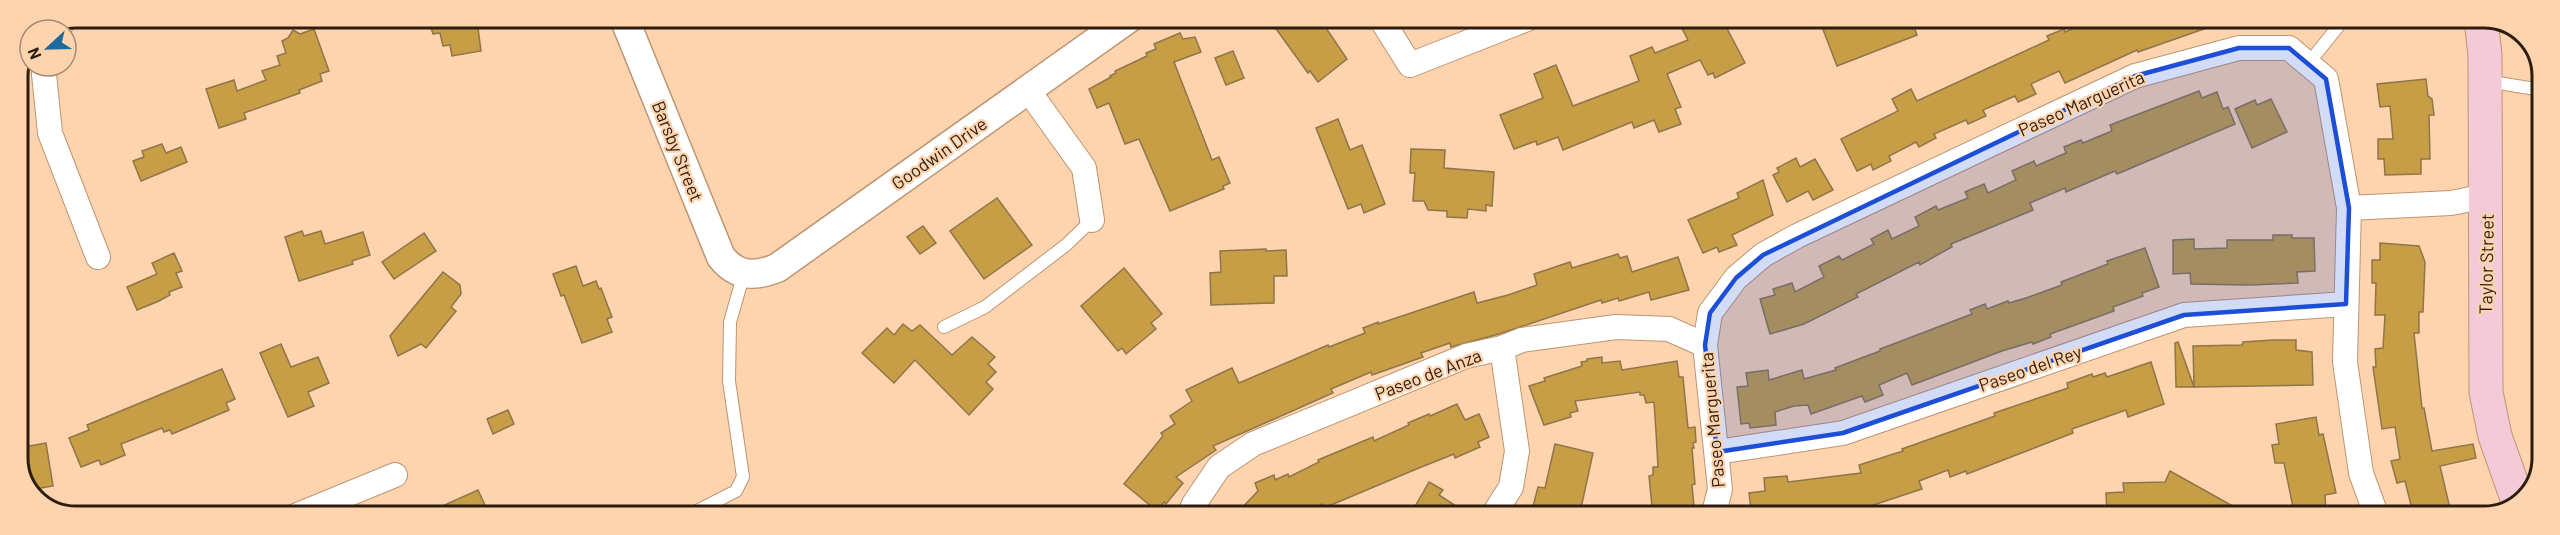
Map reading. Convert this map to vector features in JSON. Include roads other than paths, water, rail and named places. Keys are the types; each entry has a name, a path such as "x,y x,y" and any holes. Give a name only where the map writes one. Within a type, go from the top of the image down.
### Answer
{"main road":[{"name":"Taylor Street","path":"2482,29 2486,81 2486,392 2495,436 2516,494"}],"street":[{"name":"Barsby Street","path":"628,29 721,256 730,268 744,273"},
{"name":"Goodwin Drive","path":"744,273 760,275 777,268 1114,29"},
{"path":"1387,29 1410,65 1502,29"},
{"name":"Paseo Marguerita","path":"1716,506 1720,489 1705,345 1710,313 1736,278 1763,255 1797,236 2135,76 2239,48 2289,48 2326,79 2349,208 2346,373 2361,473 2373,506"},
{"path":"44,78 50,133 98,257"},
{"path":"1028,90 1084,168 1092,220"},
{"path":"2349,208 2451,203 2486,196"},
{"name":"Paseo del Rey","path":"1717,452 1843,433 2184,315 2346,304"},
{"name":"Paseo de Anza","path":"1193,506 1219,467 1253,444 1466,356 1502,348 1522,340 1622,327 1669,329 1705,345"},
{"path":"1499,506 1511,487 1516,451 1502,348"},
{"path":"321,506 395,475"}],"lane":[{"path":"2308,64 2336,29"},
{"path":"2486,81 2531,88"},
{"path":"944,327 985,307 1066,245 1092,220"},
{"path":"706,506 736,490 743,477 729,381 729,322 744,273"}]}
